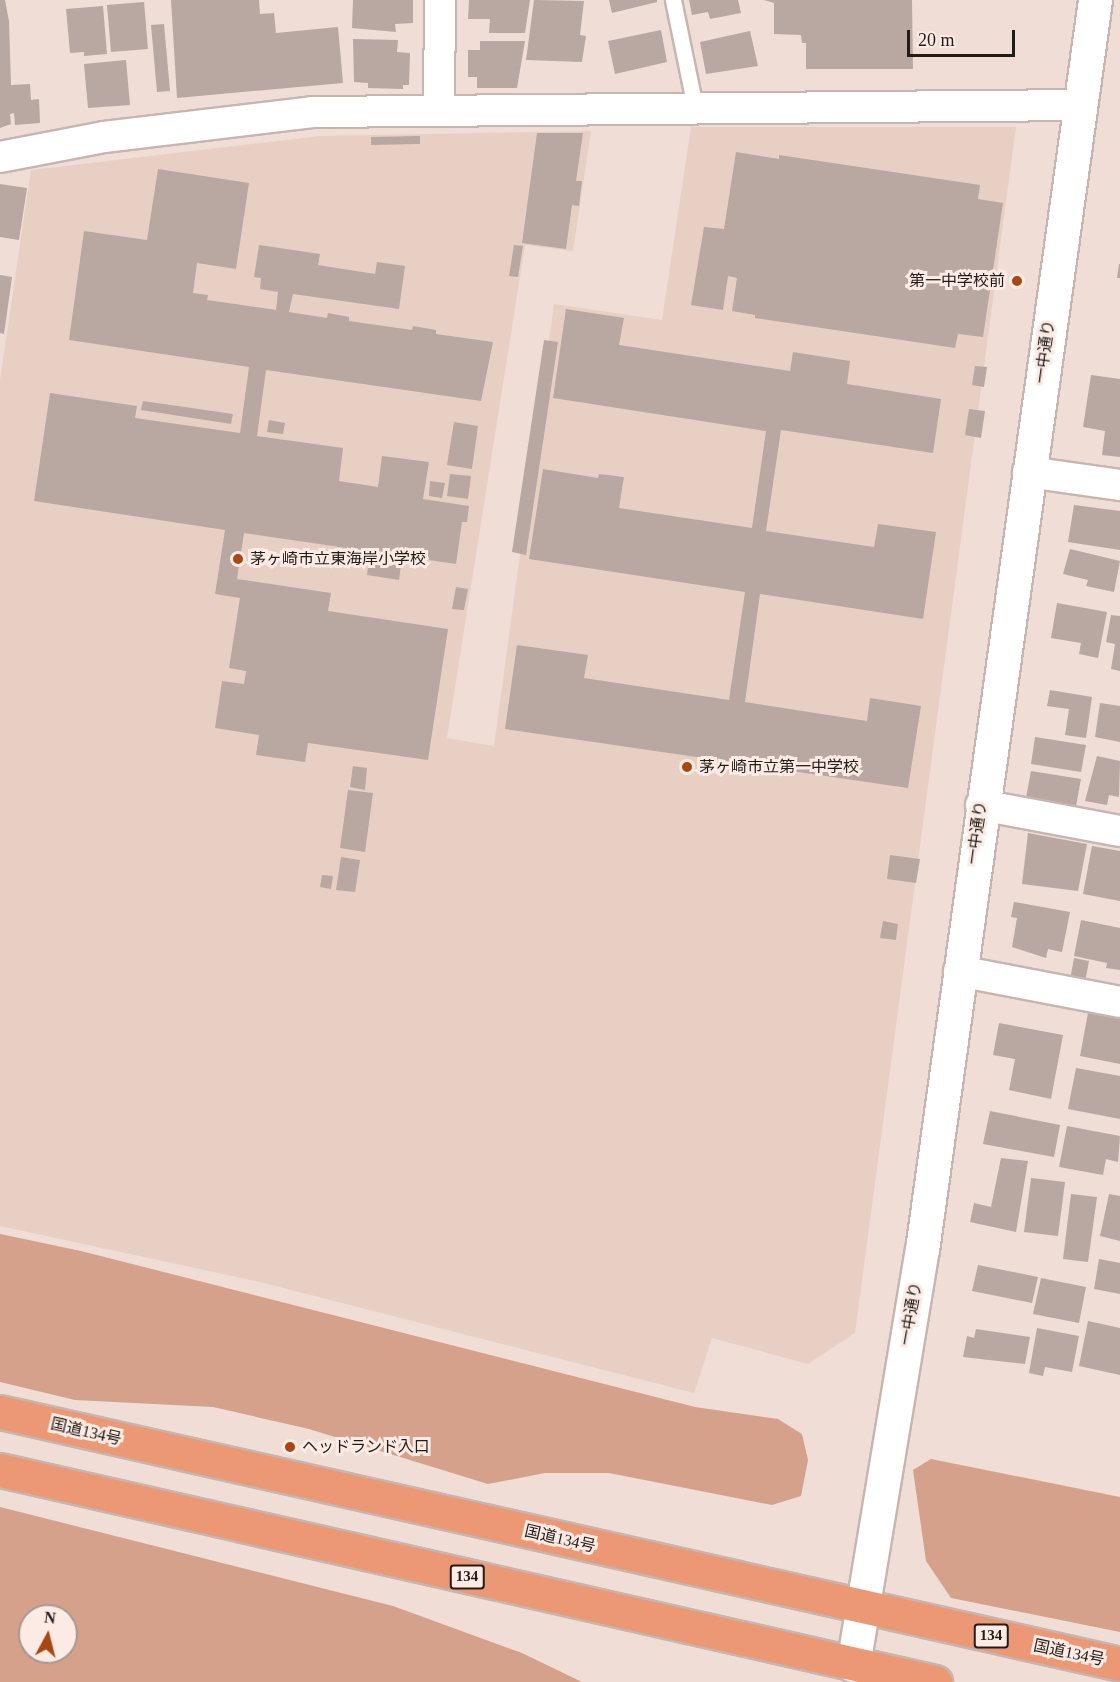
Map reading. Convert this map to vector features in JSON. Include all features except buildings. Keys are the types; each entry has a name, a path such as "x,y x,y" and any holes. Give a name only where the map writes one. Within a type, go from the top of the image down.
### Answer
{"highway":[{"name":"国道134号","path":"0,1412 862,1608 1120,1664"},
{"name":"134","path":"0,1470 935,1682"}],"street":[{"path":"439,110 440,0"},
{"name":"一中通り","path":"854,1665 922,1250 981,805 1095,0"},
{"path":"0,157 105,137 313,112 695,106 1080,105"},
{"path":"1028,472 1120,485"},
{"path":"981,805 1120,831"},
{"path":"959,971 1120,1002"}],"lane":[{"path":"673,0 695,106"}],"shaded area":[{"path":"691,127 1016,127 855,1333 808,1364 712,1338 694,1393 260,1282 0,1226 0,380 31,170 320,136 591,131 573,251 525,245 447,738 494,746 554,304 662,320"},
{"path":"0,1234 81,1251 695,1407 778,1419 802,1434 808,1460 801,1496 772,1505 609,1473 545,1473 488,1484 309,1429 213,1407 75,1400 0,1382"},
{"path":"931,1459 1120,1497 1120,1632 951,1598 926,1561 913,1470"},
{"path":"0,1507 393,1606 522,1653 582,1682 0,1682"}],"place":[{"name":"第一中学校前","path":"1017,281"},
{"name":"茅ヶ崎市立東海岸小学校","path":"238,559"},
{"name":"茅ヶ崎市立第一中学校","path":"687,767"},
{"name":"ヘッドランド入口","path":"290,1447"}]}
